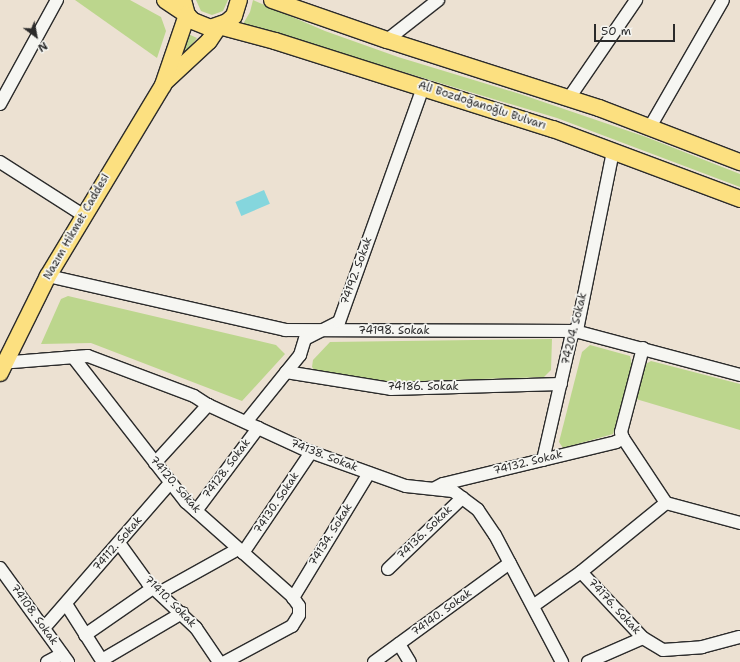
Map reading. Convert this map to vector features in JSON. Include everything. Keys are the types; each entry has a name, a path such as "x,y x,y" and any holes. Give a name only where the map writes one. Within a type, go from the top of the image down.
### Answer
{"main road":[{"path":"163,85 185,7 165,0"},
{"path":"163,85 209,41 219,26 234,16 239,0"},
{"path":"272,0 387,40 569,98 650,127 740,162"},
{"path":"295,0 307,13"},
{"name":"Ali Bozdoğanoğlu Bulvarı","path":"185,7 201,26 219,26 275,41 553,129 740,199"},
{"name":"Nazım Hikmet Caddesi","path":"2,363 48,276 83,215 163,85"}],"street":[{"path":"0,104 57,0"},
{"path":"387,40 438,0"},
{"path":"569,98 636,0"},
{"path":"650,127 723,0"},
{"name":"74192. Sokak","path":"246,422 300,355 305,339 339,322 423,88"},
{"name":"74204. Sokak","path":"543,460 575,331 613,151"},
{"path":"0,162 83,215"},
{"name":"74198. Sokak","path":"48,276 284,330 575,331 740,375"},
{"path":"643,348 621,432 623,438 666,503 740,523"},
{"name":"74138. Sokak","path":"2,363 20,364 88,356 194,396 208,405 311,452 406,486 453,491 478,510 510,563 562,662"},
{"name":"74120. Sokak","path":"73,357 170,483 196,511 293,598"},
{"name":"74186. Sokak","path":"286,372 391,389 561,384"},
{"path":"155,463 208,405"},
{"name":"74128. Sokak","path":"196,511 258,428"},
{"name":"74132. Sokak","path":"433,489 443,484 616,442 623,438"},
{"name":"74130. Sokak","path":"240,551 311,452"},
{"name":"74134. Sokak","path":"293,598 369,473"},
{"name":"74112. Sokak","path":"44,628 170,483"},
{"name":"74136. Sokak","path":"388,569 462,498"},
{"path":"533,606 580,572 666,503"},
{"name":"71410. Sokak","path":"119,542 156,590 182,613 196,628 219,662"},
{"path":"85,635 156,590 240,551"},
{"name":"74140. Sokak","path":"374,662 510,563"},
{"name":"74108. Sokak","path":"0,568 65,658"},
{"name":"74176. Sokak","path":"580,572 643,638 663,650 702,647 740,637"},
{"path":"225,662 292,626 299,615 299,606 293,598"},
{"path":"66,604 102,661 182,613"},
{"path":"588,662 643,638"},
{"path":"399,644 410,662"},
{"path":"47,662 65,658"}],"green space":[{"path":"75,0 130,0 161,17 166,31 157,58"},
{"path":"196,0 228,0 223,11 212,15 201,11"},
{"path":"253,0 325,31 398,57 520,94 646,137 740,174 740,187 557,118 243,24 250,12"},
{"path":"186,33 197,38 170,73"},
{"path":"68,296 276,345 285,354 242,401 91,343 41,344 61,299"},
{"path":"552,339 551,370 544,377 392,382 315,371 312,367 313,360 330,342"},
{"path":"590,345 630,356 632,365 613,434 563,448 559,442 582,352"},
{"path":"651,361 740,384 740,430 636,399 646,364"}],"water":[{"path":"264,190 270,204 241,216 235,202"}]}
